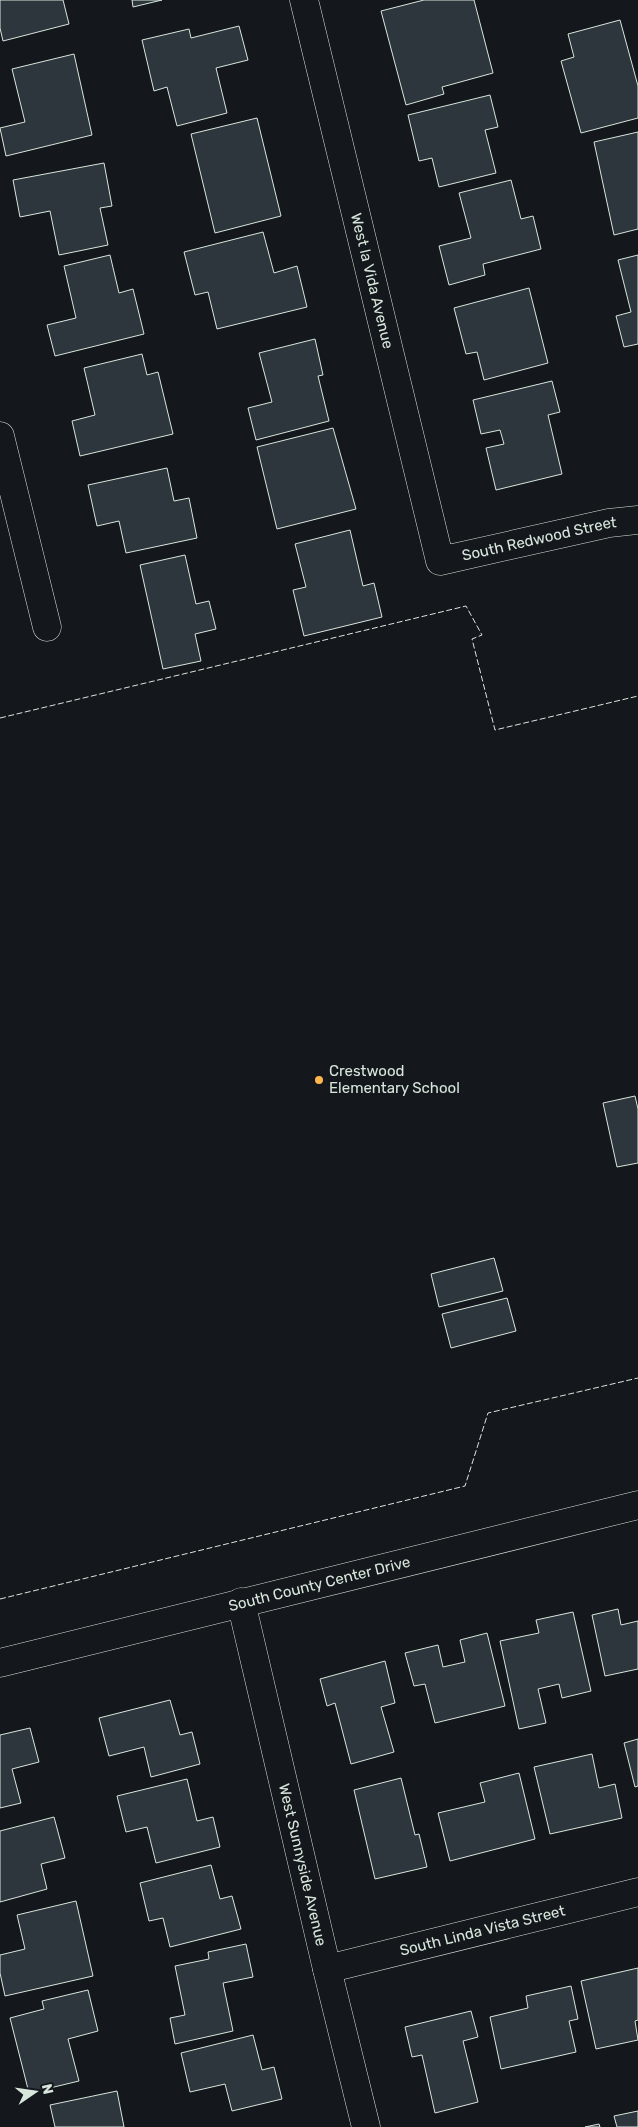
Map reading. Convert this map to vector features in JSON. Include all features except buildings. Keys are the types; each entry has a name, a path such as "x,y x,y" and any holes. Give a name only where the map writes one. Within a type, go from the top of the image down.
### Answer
{"street":[{"name":"West la Vida Avenue","path":"304,0 440,561"},
{"path":"0,436 46,627"},
{"name":"South Redwood Street","path":"440,561 609,523 638,520"},
{"name":"South County Center Drive","path":"0,1663 638,1505"},
{"name":"West Sunnyside Avenue","path":"241,1602 366,2127"},
{"name":"South Linda Vista Street","path":"327,1969 638,1892"}],"fence":[{"path":"0,718 466,606 482,635 472,639 495,730 638,696"},
{"path":"0,1599 465,1486 488,1413 638,1378"}],"place":[{"name":"Crestwood Elementary School","path":"319,1080"}]}
